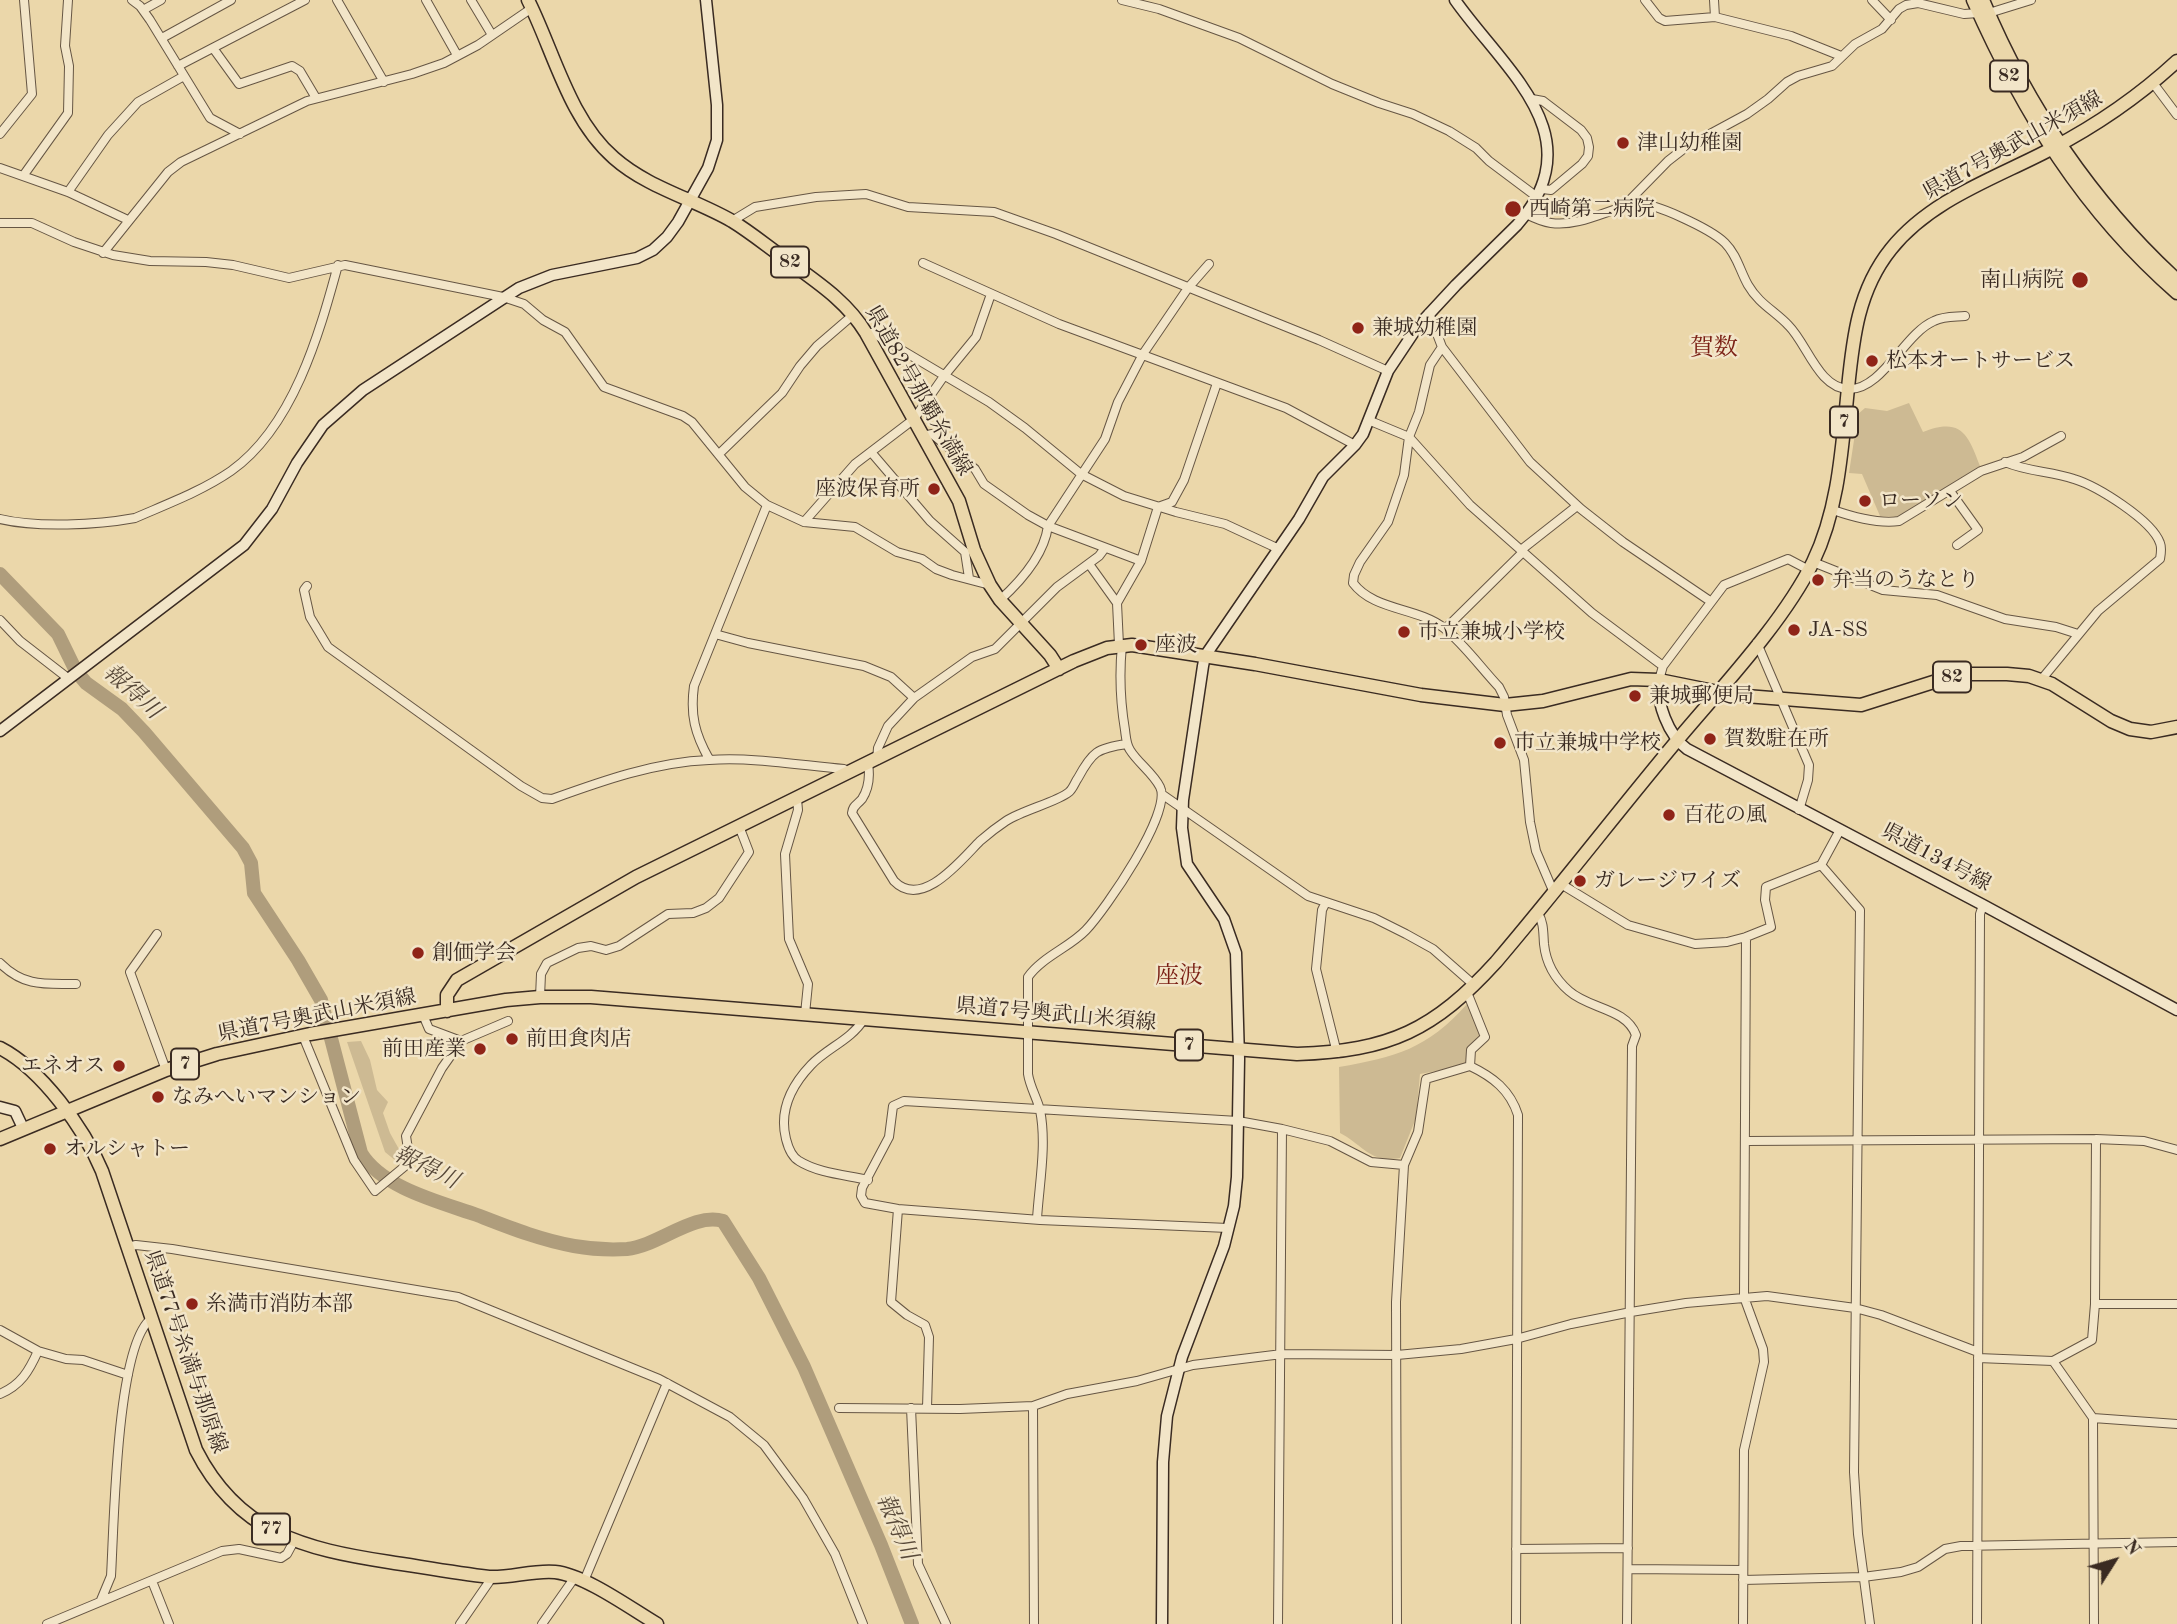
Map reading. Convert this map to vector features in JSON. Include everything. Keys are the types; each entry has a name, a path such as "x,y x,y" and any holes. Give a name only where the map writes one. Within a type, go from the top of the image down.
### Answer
{"main road":[{"name":"82","path":"1973,0 1984,13 2015,66 2055,147 2112,230 2177,293"},
{"name":"82","path":"1983,0 1984,13"},
{"name":"県道82号那覇糸満線","path":"530,4 574,103 604,148 628,168 732,221 838,298 853,315 866,333 959,501 970,551 1000,600 1050,655 1059,669"},
{"name":"県道7号奥武山米須線","path":"0,1139 166,1070 218,1054 306,1035 540,997 590,997 1297,1054 1337,1053 1374,1045 1410,1032 1440,1014 1471,989 1538,913 1757,643 1811,566 1833,510 1855,328 1860,307 1878,268 1891,248 1914,224 1934,210 2104,120 2177,61"},
{"name":"82","path":"2055,147 2133,236 2177,280"},
{"name":"県道7号奥武山米須線","path":"447,1011 447,995 457,980 636,877 1092,653 1120,645 1205,656 1421,695 1505,705 1544,701 1631,679 1659,680 1717,692"},
{"name":"82","path":"1717,692 1861,705 1958,675 2007,674 2041,680 2064,690 2120,726 2151,732 2177,727"},
{"name":"県道77号糸満与那原線","path":"0,1048 29,1066 65,1111 98,1160 191,1439 208,1473 242,1510 266,1527 294,1541 333,1553 489,1577 547,1572 579,1579 657,1624"}],"street":[{"path":"0,134 32,94 24,0"},
{"path":"23,176 68,113 69,66 65,46 68,0"},
{"path":"132,0 143,10 162,38 210,118 240,134"},
{"path":"143,10 161,0"},
{"path":"162,38 231,0"},
{"path":"178,66 304,0"},
{"path":"337,0 384,82"},
{"path":"426,0 457,55"},
{"path":"471,0 492,35"},
{"path":"0,731 244,545 272,509 310,443 341,407 363,390 503,297 534,281 637,258 653,250 667,237 708,168 717,140 717,105 706,0"},
{"path":"1122,0 1159,9 1239,38 1332,84 1413,114 1449,131 1539,193 1551,190 1582,164 1588,156 1589,147 1581,130 1543,101 1532,99"},
{"path":"1162,1624 1165,1434 1179,1369 1228,1228 1237,1177 1236,953 1224,919 1188,864 1183,846 1182,810 1205,656 1279,550 1323,477 1355,445 1388,371 1418,326 1526,214 1539,193 1548,160 1548,146 1539,113 1532,99 1455,0"},
{"path":"1645,0 1659,18 1665,21 1715,17 1791,36 1841,56"},
{"path":"1714,0 1715,17"},
{"path":"1872,0 1891,20"},
{"path":"1621,209 1668,161 1686,147 1746,114 1787,82 1832,66 1855,44 1882,29 1899,9 1912,3 1964,15 1984,13 2031,0"},
{"path":"103,253 174,167 316,98 433,67 492,35 530,4"},
{"path":"213,48 239,84 292,66 300,71 316,98"},
{"path":"68,192 108,135 138,102 184,76"},
{"path":"2153,83 2177,115"},
{"path":"0,168 68,192 128,220"},
{"path":"732,221 755,207 816,197 866,194 908,207 994,212 1056,234 1319,340 1388,371"},
{"path":"1526,214 1557,224 1589,218 1635,204 1646,204 1696,226 1724,242 1764,307 1788,325 1831,383 1848,389 1860,388 1874,378 1931,321 1965,316"},
{"path":"0,223 32,223 103,253 150,261 233,265 289,278 301,277 338,265 358,267 503,297 524,304 543,320 565,332 604,387 683,416 692,422 745,487 767,505 804,522 855,527 898,552 922,559 936,569 990,585"},
{"path":"923,263 1059,324 1286,408 1355,445"},
{"path":"1000,600 1023,579 1047,534 1048,526 1105,439 1118,402 1143,354 1188,288 1209,264"},
{"path":"0,519 38,524 128,519 215,481 233,469 266,437 285,407 311,352 338,265"},
{"path":"804,522 855,464 914,419 976,337 991,294"},
{"path":"1429,313 1442,347 1530,462 1577,506 1623,542 1710,601"},
{"path":"719,454 782,393 817,346 853,315"},
{"path":"866,333 873,333 998,408 1081,474 1124,496 1225,524 1279,550"},
{"path":"1442,347 1430,365 1419,412 1409,438 1404,475 1388,522 1360,562 1353,575 1353,583 1359,592 1425,618 1445,629 1499,687 1524,760 1530,822 1536,851 1558,888 1628,925 1695,944 1727,942 1771,927 1765,900 1766,887 1821,865 1840,830"},
{"path":"1158,507 1172,502 1184,480 1217,383"},
{"path":"1368,420 1409,438 1463,498 1522,551 1592,613 1664,666"},
{"path":"923,436 932,434 975,469 984,484 1028,515 1048,526 1141,561"},
{"path":"1833,510 1865,519 1899,521 1981,471 2034,451 2061,436"},
{"path":"871,452 930,521 970,551 969,578"},
{"path":"2006,462 2020,468 2053,473 2087,484 2143,521 2160,543 2162,551 2160,559 2108,602 2041,680"},
{"path":"1950,491 1978,530 1957,545"},
{"path":"709,760 693,724 691,704 694,686 767,505"},
{"path":"1445,629 1522,551 1577,506"},
{"path":"1116,603 1141,561 1158,507"},
{"path":"1105,548 1089,564 1056,587 995,649 972,657 914,698 888,726 873,762 866,789 861,799 852,807 852,813 894,881 902,889 913,890 938,881 958,866 982,839 1006,821 1070,791 1088,759 1100,749 1127,744"},
{"path":"1677,740 1657,695 1664,666 1724,585 1788,559 1883,590 1937,595 2005,619 2056,627 2078,634"},
{"path":"1089,564 1116,603 1120,645 1119,692 1127,744 1155,780 1163,795 1308,896 1374,918 1433,949 1471,989 1485,1037 1471,1050 1470,1066"},
{"path":"307,586 304,590 310,617 328,647 521,786 542,798 552,799 613,777 709,760 844,769 847,774"},
{"path":"0,620 19,642 69,679"},
{"path":"715,634 864,666 891,677 914,698"},
{"path":"1757,643 1809,765 1808,780 1799,810"},
{"name":"県道134号線","path":"1677,740 1693,753 2177,1010"},
{"path":"1037,1219 1040,1109 1030,1086 1028,977 1085,932 1101,913 1148,837 1163,795"},
{"path":"797,799 798,810 785,854 789,939 808,984 805,1014"},
{"path":"540,997 541,974 547,963 578,948 591,946 606,950 619,946 668,914 692,913 719,898 749,852 740,826"},
{"path":"1821,865 1860,909 1854,1472 1870,1624"},
{"path":"1326,902 1322,910 1316,969 1337,1053"},
{"path":"1977,1624 1978,1141 1980,914 1983,905"},
{"path":"1538,913 1544,922 1549,967 1564,985 1581,999 1630,1023 1636,1035 1632,1046 1628,1624"},
{"path":"157,934 130,972 166,1070"},
{"path":"1743,1624 1744,1450 1764,1362 1758,1332 1744,1297 1746,937"},
{"path":"0,963 13,975 30,983 76,984"},
{"path":"423,1015 429,1029 461,1041"},
{"path":"864,1019 857,1030 811,1064 799,1080 783,1112 783,1126 788,1148 798,1161 868,1180"},
{"path":"306,1035 354,1160 375,1191 410,1162 406,1136 442,1068 461,1041 508,1021"},
{"path":"1397,1624 1397,1265 1404,1165 1418,1132 1426,1079 1470,1066 1486,1073 1500,1084 1514,1103 1518,1115 1516,1624"},
{"path":"1228,1228 898,1209 865,1203 861,1196 862,1188 889,1137 893,1106 898,1102 1238,1121 1330,1141 1371,1162 1404,1165"},
{"path":"0,1107 15,1111 23,1128"},
{"path":"1278,1624 1282,1129"},
{"path":"1746,1141 2096,1139 2144,1141 2177,1150"},
{"path":"839,1408 960,1409 1033,1406 1067,1394 1137,1381 1193,1365 1282,1354 1397,1355 1461,1349 1631,1312 1744,1297 1788,1298 1855,1308 1881,1315 1978,1355 2053,1362 2092,1340 2095,1304 2096,1139"},
{"path":"898,1209 891,1302 925,1325 929,1337 927,1408"},
{"path":"127,1247 136,1245 172,1248 458,1297 667,1382 730,1416 764,1446 803,1498 825,1534 848,1583 863,1624"},
{"path":"2095,1304 2177,1304"},
{"path":"101,1600 111,1576 120,1433 128,1375 138,1337 151,1320"},
{"path":"0,1329 38,1351 66,1359 83,1360 128,1375"},
{"path":"0,1394 17,1385 38,1351"},
{"path":"2053,1362 2093,1418 2094,1624"},
{"path":"542,1624 579,1579 667,1382"},
{"path":"1033,1406 1034,1624"},
{"path":"911,1409 918,1564 946,1624"},
{"path":"2093,1418 2177,1424"},
{"path":"47,1624 231,1549 281,1558 287,1554 294,1541"},
{"path":"1743,1580 1863,1577 1917,1567 1945,1549 1978,1545 2177,1542"},
{"path":"1516,1549 1628,1548"},
{"path":"1628,1569 1743,1570"},
{"path":"460,1624 489,1582 489,1577"},
{"path":"152,1581 169,1624"}],"shaded area":[{"path":"1909,403 1923,432 1946,426 1961,431 1967,437 1980,466 1900,516 1880,516 1862,474 1849,473 1858,414 1865,408 1887,411"},
{"path":"1467,1004 1481,1037 1466,1054 1468,1065 1420,1074 1416,1118 1400,1158 1374,1156 1340,1133 1339,1067 1409,1049 1438,1031"},
{"path":"361,1041 370,1060 377,1090 388,1102 383,1113 390,1133 405,1160 402,1166 385,1152 347,1042"}],"waterway":[{"name":"報得川","path":"0,574 58,634 76,671 86,683 122,709 144,732 243,848 251,863 254,893 321,1000 361,1153 370,1165 397,1185 430,1199 537,1237 580,1247 639,1247 700,1221 723,1221 759,1278 804,1367 912,1624"}],"place":[{"name":"津山幼稚園","path":"1623,143"},
{"name":"西崎第二病院","path":"1513,209"},
{"name":"南山病院","path":"2080,280"},
{"name":"兼城幼稚園","path":"1358,328"},
{"name":"松本オートサービス","path":"1872,361"},
{"name":"座波保育所","path":"934,489"},
{"name":"ローソン","path":"1865,501"},
{"name":"弁当のうなとり","path":"1818,580"},
{"name":"JA-SS","path":"1794,630"},
{"name":"市立兼城小学校","path":"1404,632"},
{"name":"座波","path":"1141,645"},
{"name":"兼城郵便局","path":"1635,696"},
{"name":"賀数駐在所","path":"1710,739"},
{"name":"市立兼城中学校","path":"1500,743"},
{"name":"百花の風","path":"1669,815"},
{"name":"ガレージワイズ","path":"1580,881"},
{"name":"創価学会","path":"418,953"},
{"name":"前田食肉店","path":"512,1039"},
{"name":"前田産業","path":"480,1049"},
{"name":"エネオス","path":"119,1066"},
{"name":"なみへいマンション","path":"158,1097"},
{"name":"オルシャトー","path":"50,1149"},
{"name":"糸満市消防本部","path":"192,1304"}],"district":[{"name":"賀数","path":"1714,349"},
{"name":"座波","path":"1179,977"}]}
